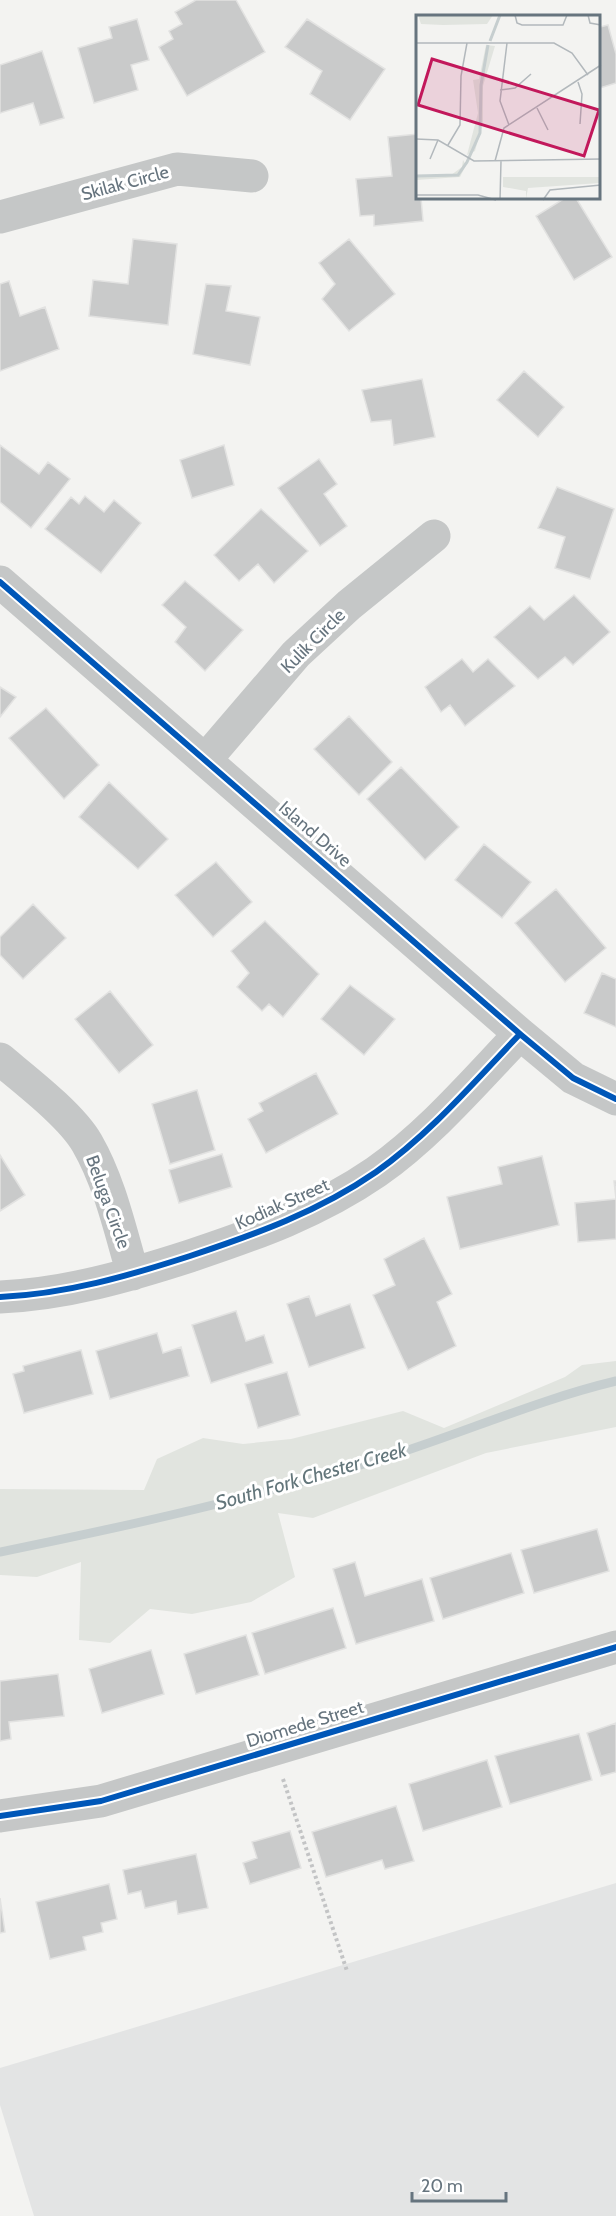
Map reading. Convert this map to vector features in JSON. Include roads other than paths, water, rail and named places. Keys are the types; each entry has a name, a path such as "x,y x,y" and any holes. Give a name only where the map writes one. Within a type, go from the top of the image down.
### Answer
{"street":[{"name":"Skilak Circle","path":"0,217 177,169 252,176"},
{"name":"Kulik Circle","path":"206,759 296,654 349,605 434,536"},
{"name":"Island Drive","path":"0,582 520,1034 573,1078 616,1099"},
{"name":"Kodiak Street","path":"0,1297 42,1295 133,1274 262,1233 328,1203 377,1171 423,1135 520,1034"},
{"name":"Beluga Circle","path":"0,1059 48,1100 86,1141 111,1196 133,1274"},
{"name":"Diomede Street","path":"0,1816 101,1801 616,1647"}],"waterway":[{"name":"South Fork Chester Creek","path":"0,1552 150,1520 298,1483 396,1454 533,1406 616,1381"}]}
